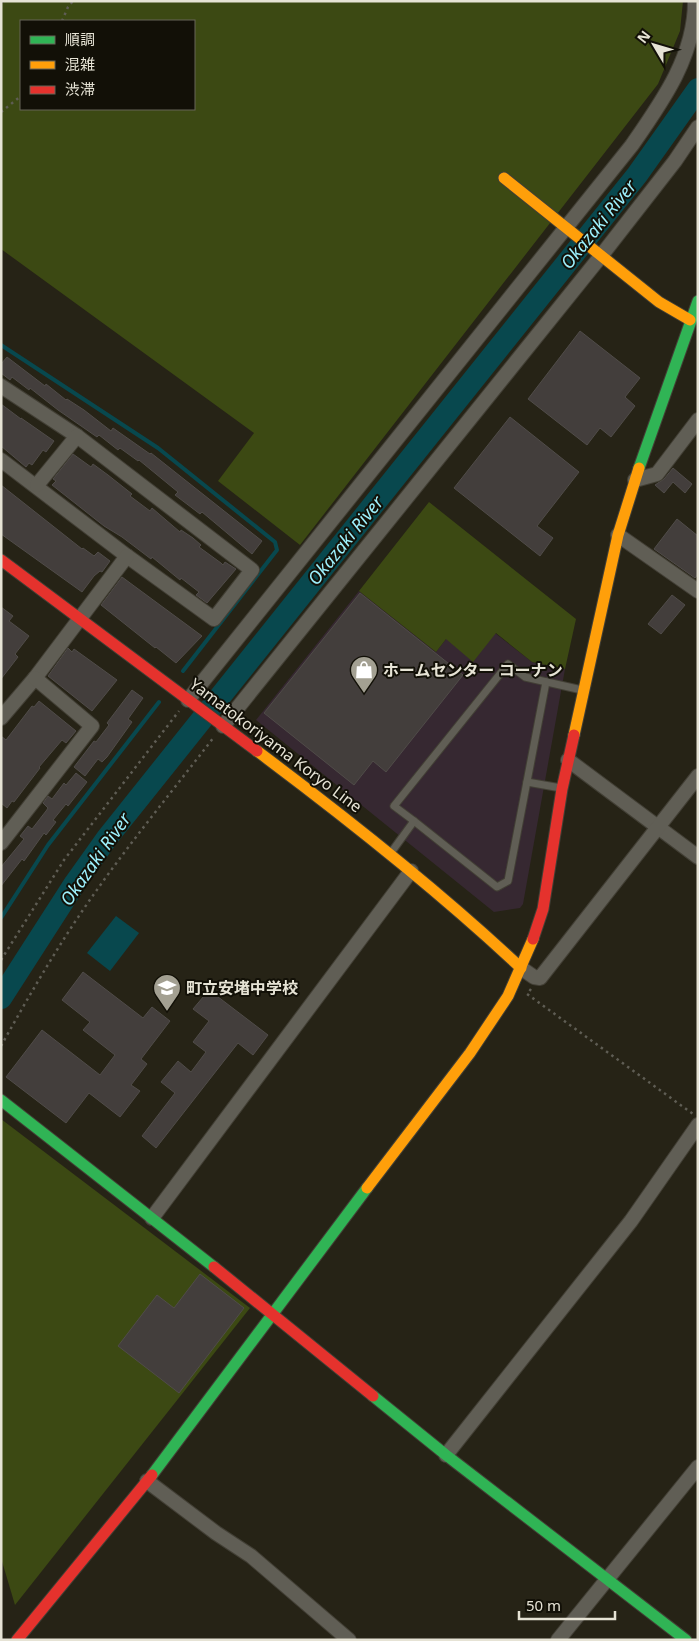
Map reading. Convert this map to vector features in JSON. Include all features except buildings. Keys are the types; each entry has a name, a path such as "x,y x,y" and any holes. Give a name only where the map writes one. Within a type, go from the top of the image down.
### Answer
{"street":[{"path":"188,700 632,145 659,107 676,76 688,45 695,1"},
{"path":"223,726 600,256 675,161 698,127"},
{"path":"504,178 659,302 690,320"},
{"path":"17,1640 147,1481 470,1053 508,996 543,910 562,789 618,535 635,480 698,301"},
{"path":"1,386 77,436 252,570 214,619 127,556 1,460"},
{"path":"635,480 657,474 698,420"},
{"path":"37,486 77,436"},
{"path":"618,535 698,590"},
{"path":"3,711 35,678 127,556"},
{"name":"Yamatokoriyama Koryo Line","path":"1,560 339,812 411,871 521,968"},
{"path":"1,843 92,726 35,678"},
{"path":"568,760 698,857"},
{"path":"521,968 534,977 540,978 698,776"},
{"path":"152,1218 411,871"},
{"path":"1,1100 272,1313 446,1455 686,1640"},
{"path":"446,1455 631,1221 698,1125"},
{"path":"558,1640 698,1467"},
{"path":"147,1481 216,1533 251,1556 349,1640"}],"lane":[{"path":"546,682 508,881 497,888 394,806 508,664 525,677 583,690"},
{"path":"527,782 562,789"},
{"path":"389,854 414,822"}],"path":[{"path":"62,20 73,1"},
{"path":"1,112 20,97"},
{"path":"1,960 64,860 188,700"},
{"path":"1,1046 58,948 93,894 223,726"},
{"path":"540,978 527,994 698,1118"}],"shaded area":[{"path":"359,591 436,652 446,639 495,633 532,662 565,669 523,904 520,908 494,912 256,720"}],"green space":[{"path":"5,1 683,1 680,31 658,84 300,545 218,481 254,433 1,249 1,5"},
{"path":"429,502 576,619 565,669 532,662 496,633 473,662 446,639 436,652 359,591"},
{"path":"1,1119 250,1308 15,1605 1,1558"}],"water":[{"path":"116,916 139,933 110,971 87,953"}],"waterway":[{"name":"Okazaki River","path":"1,998 75,883 107,838 637,175 698,89"},
{"path":"1,345 158,448 275,542 277,550 183,671"},
{"path":"1,918 48,845 159,702"}],"traffic: fast":[{"path":"639,468 698,301"},
{"path":"1,1100 214,1267"},
{"path":"152,1475 367,1188"},
{"path":"373,1396 446,1455 686,1640"}],"traffic: slow":[{"path":"504,178 659,302 690,320"},
{"path":"574,735 618,535 639,468"},
{"path":"257,751 392,856 458,911 521,968"},
{"path":"367,1188 470,1053 508,996 533,939"}],"traffic: jam":[{"path":"1,560 257,751"},
{"path":"533,939 543,909 562,789 574,735"},
{"path":"214,1267 373,1396"},
{"path":"17,1640 152,1475"}],"place":[{"name":"ホームセンター コーナン","path":"364,694"},
{"name":"町立安堵中学校","path":"167,1012"}]}
